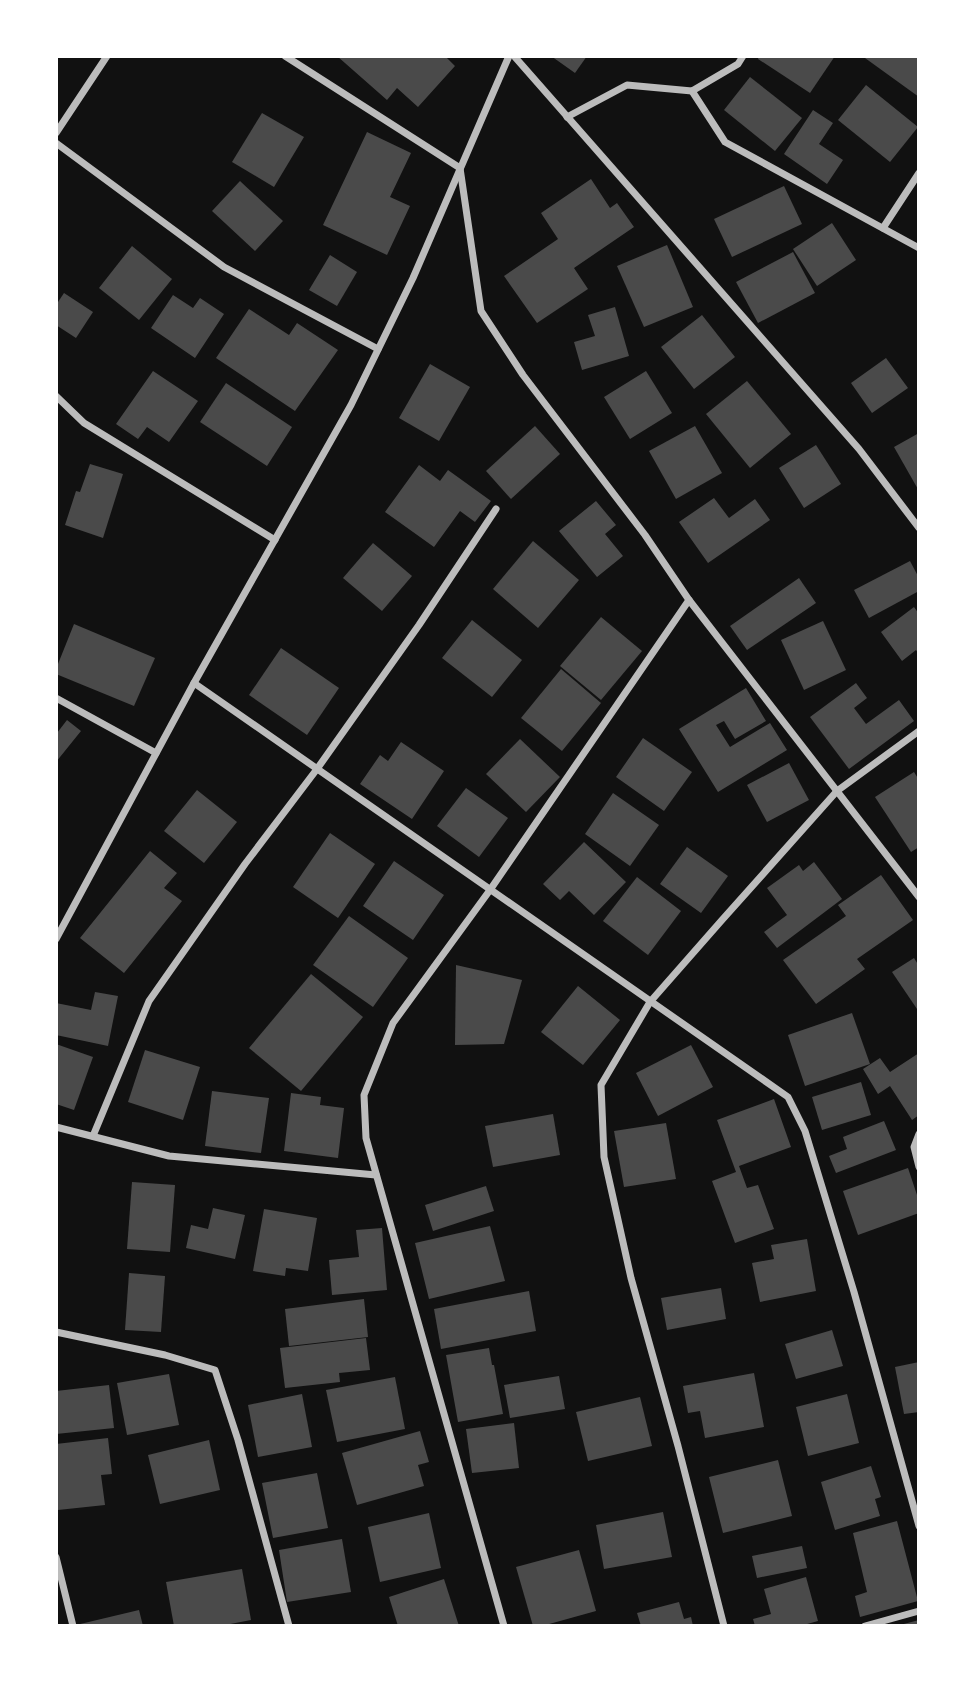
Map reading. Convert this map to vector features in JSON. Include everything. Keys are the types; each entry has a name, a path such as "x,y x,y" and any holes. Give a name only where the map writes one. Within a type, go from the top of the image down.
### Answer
{"street":[{"path":"56,133 107,56"},
{"path":"285,56 460,168 481,312 523,375 645,535 689,600 919,897"},
{"path":"56,939 194,683 351,405 413,278 511,56 859,449 919,528"},
{"path":"566,117 627,85 692,91 738,64 743,56"},
{"path":"692,91 725,142 919,248"},
{"path":"56,143 224,267 378,349"},
{"path":"883,228 919,173"},
{"path":"56,396 84,423 275,540"},
{"path":"93,1136 149,1001 419,625 496,509"},
{"path":"504,1626 366,1138 364,1095 393,1023 490,890 689,600"},
{"path":"194,683 788,1097 805,1131 854,1292 919,1526"},
{"path":"56,698 156,753"},
{"path":"723,1626 678,1446 631,1278 604,1157 601,1085 650,1002 837,791 919,731"},
{"path":"56,1127 169,1156 376,1175"},
{"path":"919,1134 914,1147 919,1167"},
{"path":"56,1332 165,1355 215,1370 289,1626"},
{"path":"56,1557 73,1626"},
{"path":"864,1626 919,1611"}],"building":[{"path":"337,56 445,56 455,66 418,107 397,88 387,100"},
{"path":"551,56 587,56 575,73"},
{"path":"759,56 835,56 810,93 758,59"},
{"path":"919,56 919,97 865,58"},
{"path":"750,77 802,118 775,151 724,110"},
{"path":"866,85 918,127 890,162 838,120"},
{"path":"813,110 833,123 819,144 843,160 827,184 784,154"},
{"path":"262,113 304,137 274,187 232,162"},
{"path":"367,132 411,153 390,197 410,206 387,255 323,225"},
{"path":"591,179 610,208 617,203 634,227 574,268 588,289 537,323 504,276 558,239 541,213"},
{"path":"240,181 283,221 255,251 212,211"},
{"path":"784,186 802,224 732,257 714,219"},
{"path":"832,223 856,260 817,286 793,249"},
{"path":"667,245 693,307 644,327 617,266"},
{"path":"132,246 172,279 139,320 99,288"},
{"path":"793,252 815,293 758,323 736,282"},
{"path":"330,255 357,272 337,306 309,290"},
{"path":"64,293 93,312 76,338 56,325 56,305"},
{"path":"173,295 193,308 200,298 224,314 195,358 151,328"},
{"path":"615,307 629,356 582,370 574,342 595,336 588,315"},
{"path":"249,309 289,335 297,323 338,350 295,411 216,358"},
{"path":"702,315 735,357 694,389 661,347"},
{"path":"886,358 908,388 872,413 851,383"},
{"path":"430,364 470,387 439,441 399,418"},
{"path":"153,371 198,401 169,442 147,427 138,439 116,424"},
{"path":"646,371 672,413 630,439 604,397"},
{"path":"747,381 791,434 750,468 706,414"},
{"path":"226,383 292,427 267,466 200,422"},
{"path":"535,426 560,454 511,499 486,471"},
{"path":"695,426 722,473 676,499 649,451"},
{"path":"919,433 919,491 894,447"},
{"path":"816,445 841,484 804,508 779,468"},
{"path":"90,464 123,474 103,538 65,525 76,491 80,492"},
{"path":"419,465 440,481 448,470 491,501 475,522 460,511 434,547 385,512"},
{"path":"714,498 729,518 755,499 770,520 708,563 679,522"},
{"path":"596,501 616,525 605,534 623,556 597,577 559,531"},
{"path":"533,541 579,580 538,628 493,589"},
{"path":"373,543 412,576 382,611 343,578"},
{"path":"910,561 919,578 919,591 869,618 854,590"},
{"path":"799,578 816,603 747,650 730,626"},
{"path":"914,607 919,614 919,654 916,650 902,661 881,632"},
{"path":"601,617 642,651 601,700 560,666"},
{"path":"472,620 522,660 492,697 442,658"},
{"path":"823,621 846,670 804,690 781,640"},
{"path":"74,624 155,658 134,706 56,674"},
{"path":"281,648 339,688 307,735 249,695"},
{"path":"561,669 601,703 562,751 521,718"},
{"path":"856,683 867,698 854,708 866,724 899,700 914,721 849,769 810,717"},
{"path":"746,688 766,721 735,739 724,721 716,725 730,747 770,723 787,750 718,792 679,729"},
{"path":"67,720 81,731 56,762 56,732"},
{"path":"643,738 692,772 664,811 616,777"},
{"path":"520,739 560,777 526,812 486,774"},
{"path":"401,742 444,771 412,819 360,784 380,755 388,761"},
{"path":"789,763 809,800 767,822 747,785"},
{"path":"914,772 919,780 919,847 911,852 875,797"},
{"path":"466,788 508,818 479,857 437,826"},
{"path":"197,790 237,822 204,863 164,831"},
{"path":"613,793 659,825 630,866 585,834"},
{"path":"330,833 375,864 338,918 293,887"},
{"path":"584,842 626,882 594,915 569,891 560,900 543,884"},
{"path":"687,847 728,876 701,913 660,884"},
{"path":"150,851 177,873 164,888 182,901 124,973 80,938"},
{"path":"394,861 444,895 413,940 363,906"},
{"path":"814,862 842,899 777,948 764,932 787,915 767,888 799,865 803,871"},
{"path":"881,875 913,920 857,959 865,969 816,1004 783,960 846,916 838,905"},
{"path":"637,877 681,911 648,955 603,921"},
{"path":"349,916 408,958 373,1007 313,965"},
{"path":"914,958 919,966 917,1009 892,972"},
{"path":"456,965 522,980 504,1044 455,1045"},
{"path":"311,974 363,1017 301,1091 249,1048"},
{"path":"578,986 620,1020 583,1065 541,1032"},
{"path":"95,992 118,996 108,1046 56,1035 56,1003 91,1010"},
{"path":"852,1013 870,1064 805,1086 788,1035"},
{"path":"56,1044 93,1057 74,1110 56,1104"},
{"path":"691,1045 713,1087 658,1116 636,1073"},
{"path":"145,1050 200,1067 183,1120 128,1102"},
{"path":"919,1053 919,1115 912,1120 890,1086 878,1094 863,1069 880,1058 890,1072"},
{"path":"861,1082 871,1115 822,1130 812,1097"},
{"path":"212,1091 269,1098 261,1153 205,1146"},
{"path":"291,1093 321,1097 320,1105 344,1108 338,1158 284,1151"},
{"path":"774,1099 791,1147 739,1166 747,1188 758,1185 774,1229 735,1243 712,1181 736,1172 717,1120"},
{"path":"553,1114 560,1155 493,1167 485,1126"},
{"path":"884,1121 896,1150 836,1173 829,1156 847,1149 843,1137"},
{"path":"666,1123 676,1179 624,1187 614,1131"},
{"path":"908,1168 919,1201 919,1213 858,1235 843,1191"},
{"path":"132,1182 175,1185 170,1252 127,1249"},
{"path":"486,1186 494,1211 433,1231 425,1205"},
{"path":"213,1208 245,1215 235,1259 186,1248 191,1225 208,1229"},
{"path":"264,1209 317,1218 308,1271 286,1268 285,1276 253,1271"},
{"path":"490,1226 505,1281 429,1299 415,1243"},
{"path":"382,1228 387,1290 332,1295 329,1260 359,1257 356,1230"},
{"path":"807,1239 816,1291 760,1302 752,1263 774,1259 771,1245"},
{"path":"129,1273 165,1276 161,1332 125,1330"},
{"path":"721,1288 726,1319 667,1330 661,1298"},
{"path":"529,1291 536,1331 441,1349 434,1309"},
{"path":"364,1299 368,1337 289,1346 285,1309"},
{"path":"832,1330 843,1366 796,1379 785,1344"},
{"path":"366,1338 370,1370 339,1373 340,1382 285,1388 280,1348"},
{"path":"489,1348 503,1414 458,1422 446,1355"},
{"path":"919,1362 919,1412 904,1414 895,1367"},
{"path":"754,1373 764,1427 705,1438 700,1411 688,1413 683,1386"},
{"path":"169,1374 179,1425 127,1435 117,1383"},
{"path":"559,1376 565,1409 510,1418 504,1385"},
{"path":"395,1377 405,1429 337,1442 326,1390"},
{"path":"109,1385 114,1428 56,1434 56,1391"},
{"path":"302,1394 312,1447 258,1457 248,1405"},
{"path":"847,1394 859,1443 808,1456 796,1407"},
{"path":"640,1397 652,1446 588,1461 576,1412"},
{"path":"514,1423 519,1468 472,1473 466,1429"},
{"path":"420,1431 429,1462 418,1465 424,1486 357,1505 342,1453"},
{"path":"108,1438 112,1474 101,1475 105,1505 58,1510 56,1444"},
{"path":"209,1440 220,1490 160,1504 148,1455"},
{"path":"778,1460 792,1516 723,1533 709,1477"},
{"path":"871,1466 881,1497 875,1499 880,1516 835,1530 821,1482"},
{"path":"317,1473 328,1528 273,1538 262,1483"},
{"path":"663,1512 672,1557 604,1569 596,1525"},
{"path":"429,1513 441,1568 380,1582 368,1527"},
{"path":"897,1521 918,1601 860,1617 855,1596 867,1592 853,1533"},
{"path":"342,1539 351,1592 287,1602 279,1550"},
{"path":"802,1546 807,1568 757,1578 752,1556"},
{"path":"579,1550 596,1611 533,1626 516,1567"},
{"path":"242,1569 251,1620 220,1626 174,1626 166,1582"},
{"path":"806,1577 818,1621 800,1626 755,1626 753,1619 771,1614 764,1589"},
{"path":"444,1579 459,1626 398,1626 389,1597"},
{"path":"679,1602 684,1619 691,1617 693,1626 641,1626 637,1613"},
{"path":"139,1610 143,1626 76,1626 76,1625"},
{"path":"919,1620 919,1626 900,1625"}]}
